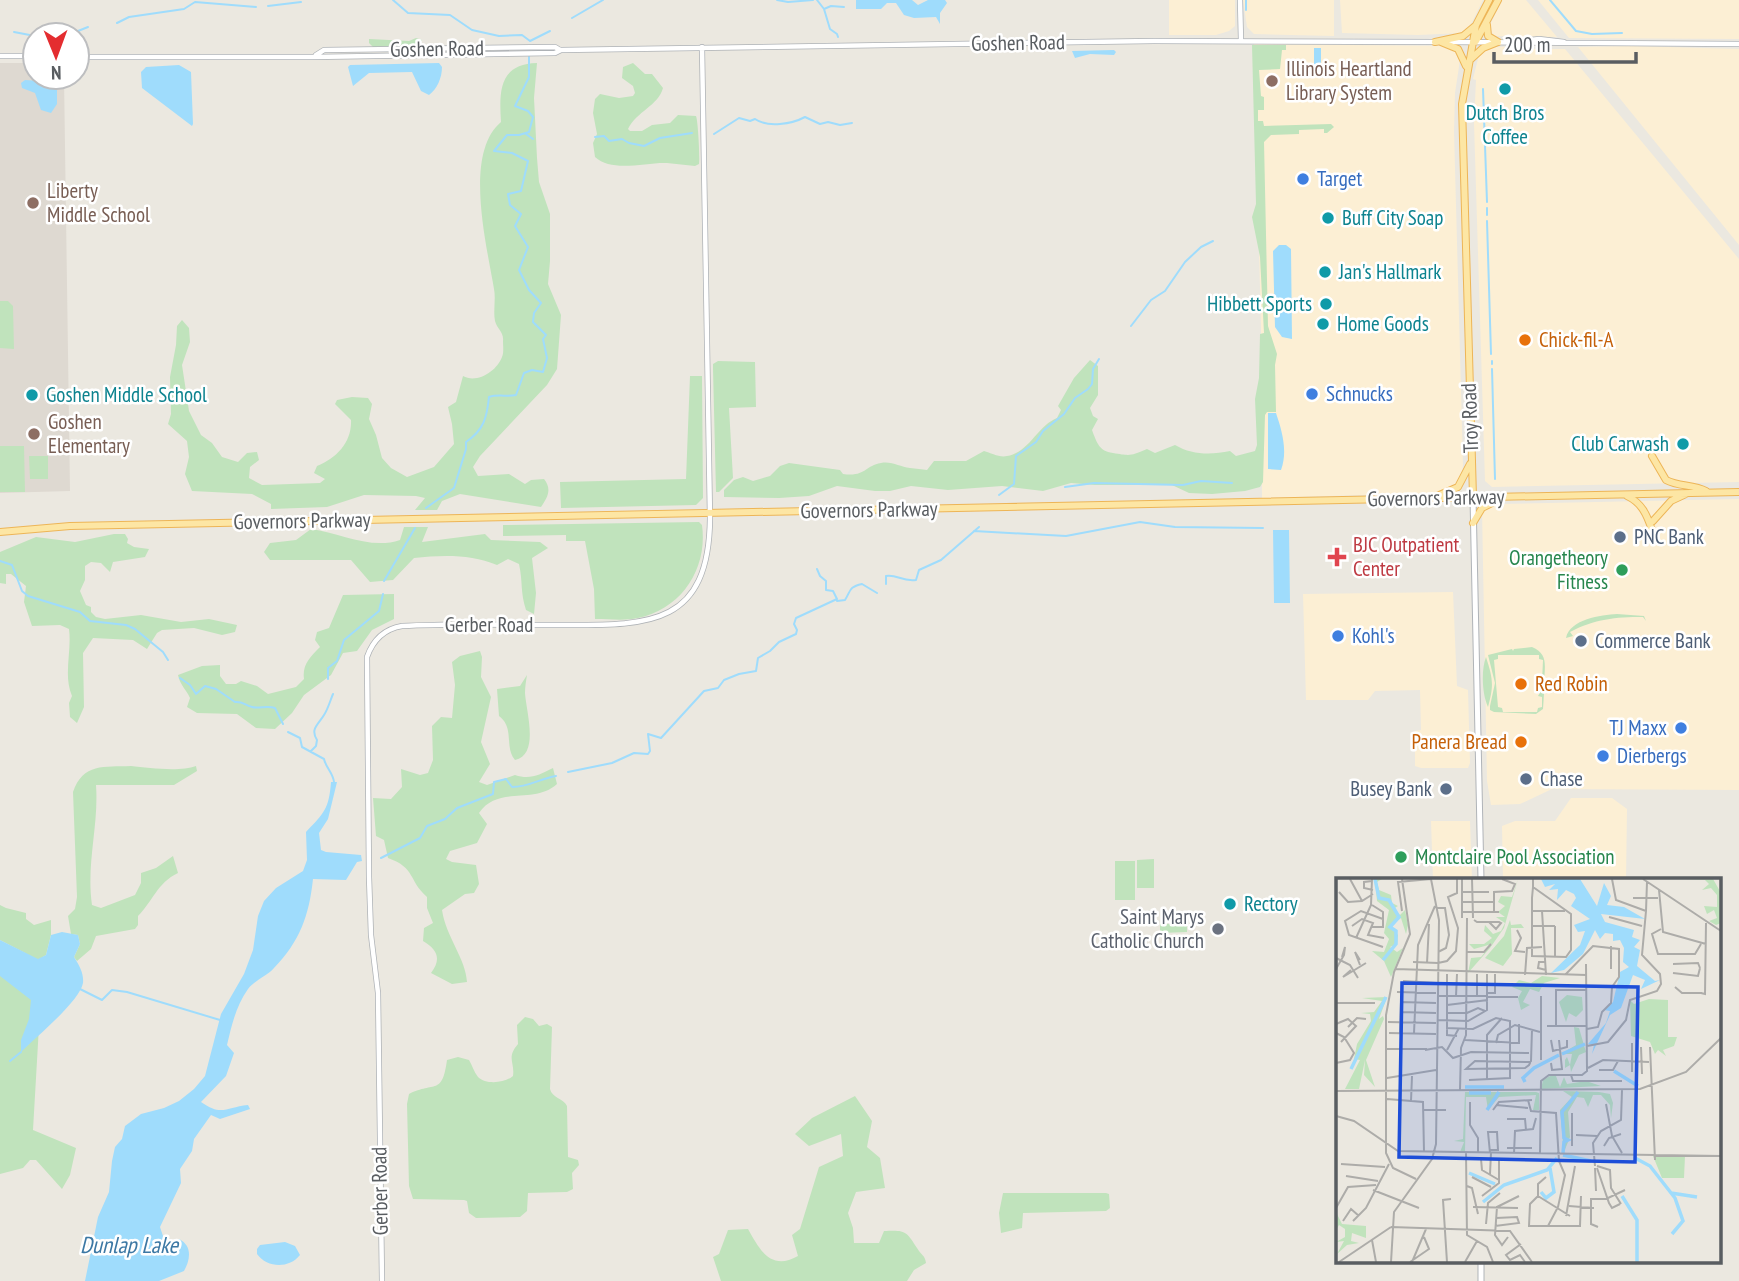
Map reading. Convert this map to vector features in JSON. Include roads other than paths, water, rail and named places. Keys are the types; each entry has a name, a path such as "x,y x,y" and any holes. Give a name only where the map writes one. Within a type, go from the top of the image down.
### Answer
{"main road":[{"name":"Troy Road","path":"1475,42 1476,25 1489,0"},
{"name":"Troy Road","path":"1481,878 1462,104 1467,67 1475,42 1498,0"},
{"path":"1467,67 1478,52 1498,42 1487,33 1488,19"},
{"path":"1437,42 1463,36 1476,25"},
{"path":"1437,42 1455,46 1461,51 1467,67"},
{"path":"1652,456 1666,480 1680,485 1696,485 1708,492"},
{"path":"1432,498 1458,486 1471,463"},
{"path":"1653,521 1671,501 1690,492"},
{"name":"Governors Parkway","path":"0,532 70,526 1739,492"},
{"path":"1622,494 1638,502 1644,509 1652,530"},
{"path":"1473,523 1482,508 1507,496"}],"street":[{"path":"1240,0 1241,41"},
{"name":"Goshen Road","path":"91,57 313,57 324,50 555,47 561,50 1241,41 1739,44"},
{"name":"Gerber Road","path":"382,1281 378,993 371,935 369,877 366,682 369,650 383,632 402,626 627,625 663,616 688,596 701,577 709,553 710,513 702,47"},
{"path":"0,55 21,56"}],"water":[{"path":"856,0 912,0 918,5 928,0 945,0 947,3 940,13 940,24 936,17 914,18 904,15 896,3 887,3 881,9 856,9"},
{"path":"1314,48 1321,48 1321,77 1314,77"},
{"path":"1114,50 1114,55 1090,54 1075,58 1072,51"},
{"path":"439,63 442,67 440,79 429,95 421,91 412,72 369,73 353,86 348,67 350,65"},
{"path":"179,65 191,72 192,126 142,88 141,72 146,67"},
{"path":"30,91 57,91 57,104 51,113 41,110 35,93"},
{"path":"1279,245 1286,245 1291,249 1292,339 1282,337 1275,327 1273,251"},
{"path":"1268,413 1276,413 1282,434 1284,456 1281,470 1268,469"},
{"path":"1273,530 1289,530 1290,603 1274,603"},
{"name":"Dunlap Lake","path":"331,782 337,782 328,819 319,833 321,850 361,855 362,861 357,862 346,880 313,879 309,905 297,938 274,968 248,989 237,1009 227,1045 234,1053 226,1076 201,1102 219,1110 248,1105 250,1109 220,1119 211,1115 194,1139 192,1151 180,1169 181,1183 160,1227 164,1239 171,1242 179,1239 187,1245 189,1258 184,1271 159,1281 85,1281 98,1217 109,1192 115,1147 122,1139 125,1126 141,1114 179,1101 205,1076 221,1014 244,974 253,950 258,916 264,901 276,888 303,871 307,860 306,832 324,810 329,799"},
{"path":"62,932 78,935 80,944 74,957 82,972 83,983 66,1009 21,1052 21,1040 29,1019 31,1000 0,976 0,940 38,959 46,955 51,935"},
{"path":"285,1242 295,1246 300,1255 290,1263 272,1264 257,1254 260,1245"}],"waterway":[{"path":"393,0 408,13 450,15 472,30 499,36 522,35 530,41 550,31"},
{"path":"572,18 603,0"},
{"path":"777,0 813,0"},
{"path":"817,0 824,9 831,6 844,7"},
{"path":"1246,0 1246,10"},
{"path":"1550,0 1576,31 1592,34 1622,33"},
{"path":"117,23 129,17 184,9 195,2 256,7"},
{"path":"268,6 301,2"},
{"path":"824,9 830,29 838,37"},
{"path":"14,32 21,33"},
{"path":"426,508 454,488 466,442 477,433 484,422 489,397 516,395 524,373 532,370 543,372 547,358 543,339 546,335 533,322 534,313 541,303 529,290 519,270 528,247 515,226 521,214 510,205 508,194 521,191 528,161 512,153 494,151 507,135 529,132 533,117 528,111 515,106 529,77 529,57"},
{"path":"1483,89 1487,202"},
{"path":"714,134 739,118 773,124 794,122 805,117 820,124 852,123"},
{"path":"595,137 604,136 609,141 622,139 644,146 660,138 692,133"},
{"path":"526,134 533,139"},
{"path":"1487,208 1487,215"},
{"path":"1487,221 1491,354"},
{"path":"1131,326 1151,300 1165,291 1185,262 1201,247 1213,241"},
{"path":"999,495 1014,484 1016,456 1036,442 1043,431 1064,414 1075,398 1088,389 1092,384 1093,369 1099,359"},
{"path":"1492,369 1495,479"},
{"path":"1065,487 1094,483 1232,483"},
{"path":"974,531 1066,536 1140,522 1175,527 1263,528"},
{"path":"886,584 886,576 916,580 919,570 941,560 979,527"},
{"path":"384,581 415,528"},
{"path":"0,561 12,565 22,591 28,596 80,612 90,621 126,625 135,629 163,652 168,660"},
{"path":"568,772 612,763 634,753 648,754 648,734 661,738 704,691 718,688 724,680 739,674 756,671 758,658 779,642 796,634 796,618 837,599 833,591 826,590 826,581 817,569"},
{"path":"837,601 845,600 852,588 862,584 877,593"},
{"path":"328,679 328,668 337,661 344,640 379,611 383,594"},
{"path":"180,678 190,685 196,694 205,686 216,689 235,702 275,708 283,724"},
{"path":"311,751 316,746 317,724 333,694"},
{"path":"288,732 300,738 302,747 324,759 334,782"},
{"path":"381,858 420,838 427,826 445,819 457,808 493,794 494,782 506,779 512,787 518,787 556,776"},
{"path":"80,989 102,1000 112,990 127,992 220,1020"},
{"path":"10,1061 21,1052"}],"place":[{"name":"Illinois Heartland Library System","path":"1272,81"},
{"name":"Dutch Bros Coffee","path":"1505,89"},
{"name":"Target","path":"1303,179"},
{"name":"Liberty Middle School","path":"33,203"},
{"name":"Buff City Soap","path":"1328,218"},
{"name":"Jan's Hallmark","path":"1325,272"},
{"name":"Hibbett Sports","path":"1326,304"},
{"name":"Home Goods","path":"1323,324"},
{"name":"Chick-fil-A","path":"1525,340"},
{"name":"Schnucks","path":"1312,394"},
{"name":"Goshen Middle School","path":"32,395"},
{"name":"Goshen Elementary","path":"34,434"},
{"name":"Club Carwash","path":"1683,444"},
{"name":"PNC Bank","path":"1620,537"},
{"name":"BJC Outpatient Center","path":"1337,557"},
{"name":"Orangetheory Fitness","path":"1622,570"},
{"name":"Kohl's","path":"1338,636"},
{"name":"Commerce Bank","path":"1581,641"},
{"name":"Red Robin","path":"1521,684"},
{"name":"TJ Maxx","path":"1681,728"},
{"name":"Panera Bread","path":"1521,742"},
{"name":"Dierbergs","path":"1603,756"},
{"name":"Chase","path":"1526,779"},
{"name":"Busey Bank","path":"1446,789"},
{"name":"Montclaire Pool Association","path":"1401,857"},
{"name":"Rectory","path":"1230,904"},
{"name":"Saint Marys Catholic Church","path":"1218,929"}]}
